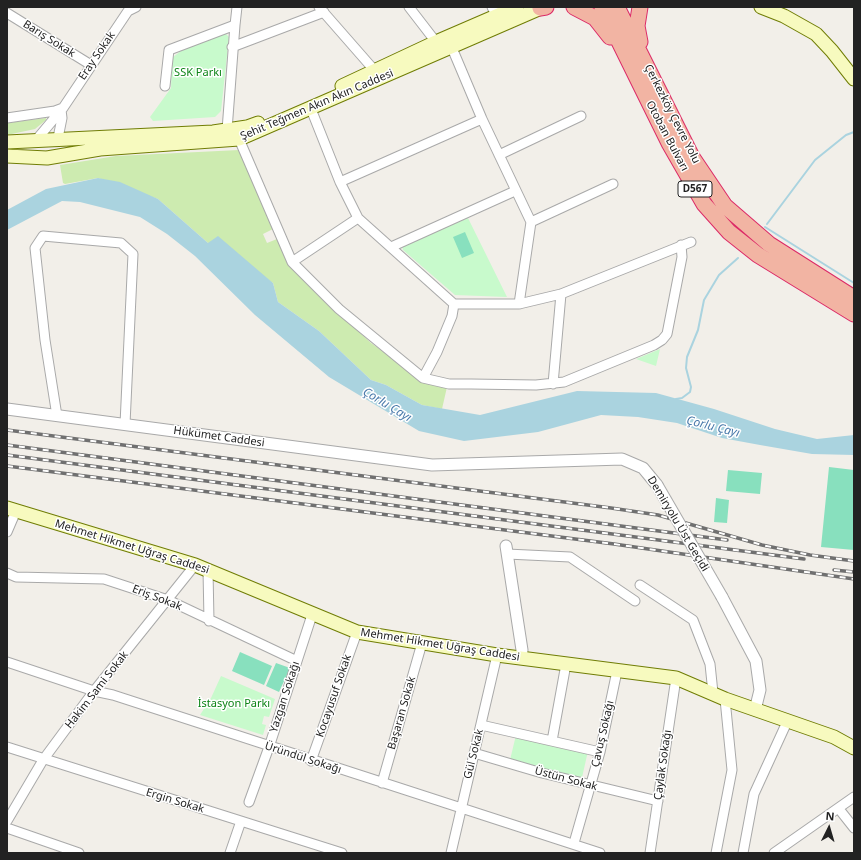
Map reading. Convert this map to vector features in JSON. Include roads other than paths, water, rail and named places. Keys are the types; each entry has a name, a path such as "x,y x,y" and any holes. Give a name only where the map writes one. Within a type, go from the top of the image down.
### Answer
{"highway":[{"path":"574,7 595,18 630,66"},
{"name":"Otoban Bulvarı","path":"602,7 669,143 704,204 729,232 758,255 854,314"},
{"name":"Çerkezköy Çevre Yolu","path":"617,7 692,156 725,206 769,244 854,298"},
{"path":"640,7 637,26 643,56"}],"main road":[{"name":"Şehit Teğmen Akın Akın Caddesi","path":"37,139 70,139 227,130 247,127 375,71 436,42 494,11 517,7"},
{"name":"Şehit Teğmen Akın Akın Caddesi","path":"7,156 47,158 100,149 239,139 452,48 543,7"},
{"path":"761,7 784,16 816,34 832,51 854,79"},
{"path":"37,139 34,142 36,151 43,157 47,158 53,155 58,138"},
{"path":"7,142 37,139"},
{"name":"Mehmet Hikmet Uğraş Caddesi","path":"12,509 195,565 312,615 356,632 496,655 676,678 755,710 834,738 854,748"},
{"name":"Mehmet Hikmet Uğraş Caddesi","path":"834,738 854,740"}],"street":[{"path":"227,130 232,47 237,7"},
{"path":"409,7 436,42"},
{"name":"Eray Sokak","path":"37,139 62,109 129,8"},
{"path":"232,47 321,9 375,71"},
{"name":"Barış Sokak","path":"7,13 90,65"},
{"path":"165,86 169,50 235,25"},
{"path":"452,48 498,155 531,222 519,304"},
{"path":"7,118 62,109 62,118 58,138"},
{"path":"311,109 340,182 358,218 454,304 519,304 561,294 691,242"},
{"path":"498,155 581,116"},
{"path":"340,182 482,119"},
{"path":"239,139 292,262 339,310 422,378 449,384 553,384 564,382 662,340 667,334 678,281 682,257 681,245"},
{"path":"531,222 613,184"},
{"path":"391,247 515,191"},
{"path":"292,262 358,218"},
{"path":"57,416 44,340 35,248 43,236 121,243 133,254 125,424"},
{"path":"553,384 561,294"},
{"path":"422,378 440,345 452,316 454,304"},
{"name":"Hükümet Caddesi","path":"7,409 432,465"},
{"name":"Demiryolu Üst Geçidi","path":"432,465 615,458 638,465 652,476 722,598 756,661 760,676 760,690 755,710"},
{"path":"7,532 12,509"},
{"path":"521,658 522,650 506,550 570,557 635,601"},
{"name":"Hakim Sami Sokak","path":"7,821 43,760 94,691 195,565"},
{"path":"208,570 209,621"},
{"name":"Eriş Sokak","path":"7,573 16,577 104,579 168,600 297,662"},
{"path":"640,585 693,620 710,664 719,696 732,770 716,853"},
{"name":"Yazgan Sokağı","path":"248,802 269,747 312,615"},
{"name":"Kocayusuf Sokak","path":"311,761 356,632"},
{"name":"Başaran Sokak","path":"382,783 422,643"},
{"name":"Gül Sokak","path":"450,853 481,725 496,655"},
{"name":"Üründül Sokağı","path":"7,662 311,761 574,843 600,853"},
{"path":"552,741 566,664"},
{"name":"Çavuş Sokağı","path":"574,843 600,752 617,671"},
{"name":"Çaylak Sokağı","path":"650,853 676,678"},
{"path":"743,853 754,794 787,722"},
{"path":"481,725 600,752"},
{"name":"Ergin Sokak","path":"7,747 43,760 342,853"},
{"name":"Üstün Sokak","path":"474,753 590,785 658,801"},
{"path":"774,853 854,797"},
{"path":"838,809 854,828"},
{"path":"230,853 241,821"},
{"path":"7,828 79,853"}],"water":[{"name":"Çorlu Çayı","path":"98,178 120,182 158,199 208,243 218,236 273,283 278,302 319,331 371,380 386,385 422,405 480,415 577,391 656,393 714,409 775,429 817,439 854,435 854,455 812,454 760,445 722,438 677,423 638,417 601,415 538,432 464,441 419,431 329,377 255,315 195,256 167,234 140,217 80,202 62,201 7,230 7,210 46,189"}],"waterway":[{"path":"767,224 815,160 846,135 854,132"},
{"path":"765,227 854,283"},
{"path":"676,399 682,398 690,392 691,387 686,368 687,357 698,330 704,300 719,275 738,258"}],"railway":[{"path":"7,430 658,515 762,545 810,555 854,561"},
{"path":"7,445 727,540"},
{"path":"7,455 804,559"},
{"path":"7,466 614,544 854,579"},
{"path":"834,570 854,572"}],"park label":[{"name":"SSK Parkı","path":"198,73"},
{"name":"İstasyon Parkı","path":"234,704"}]}
